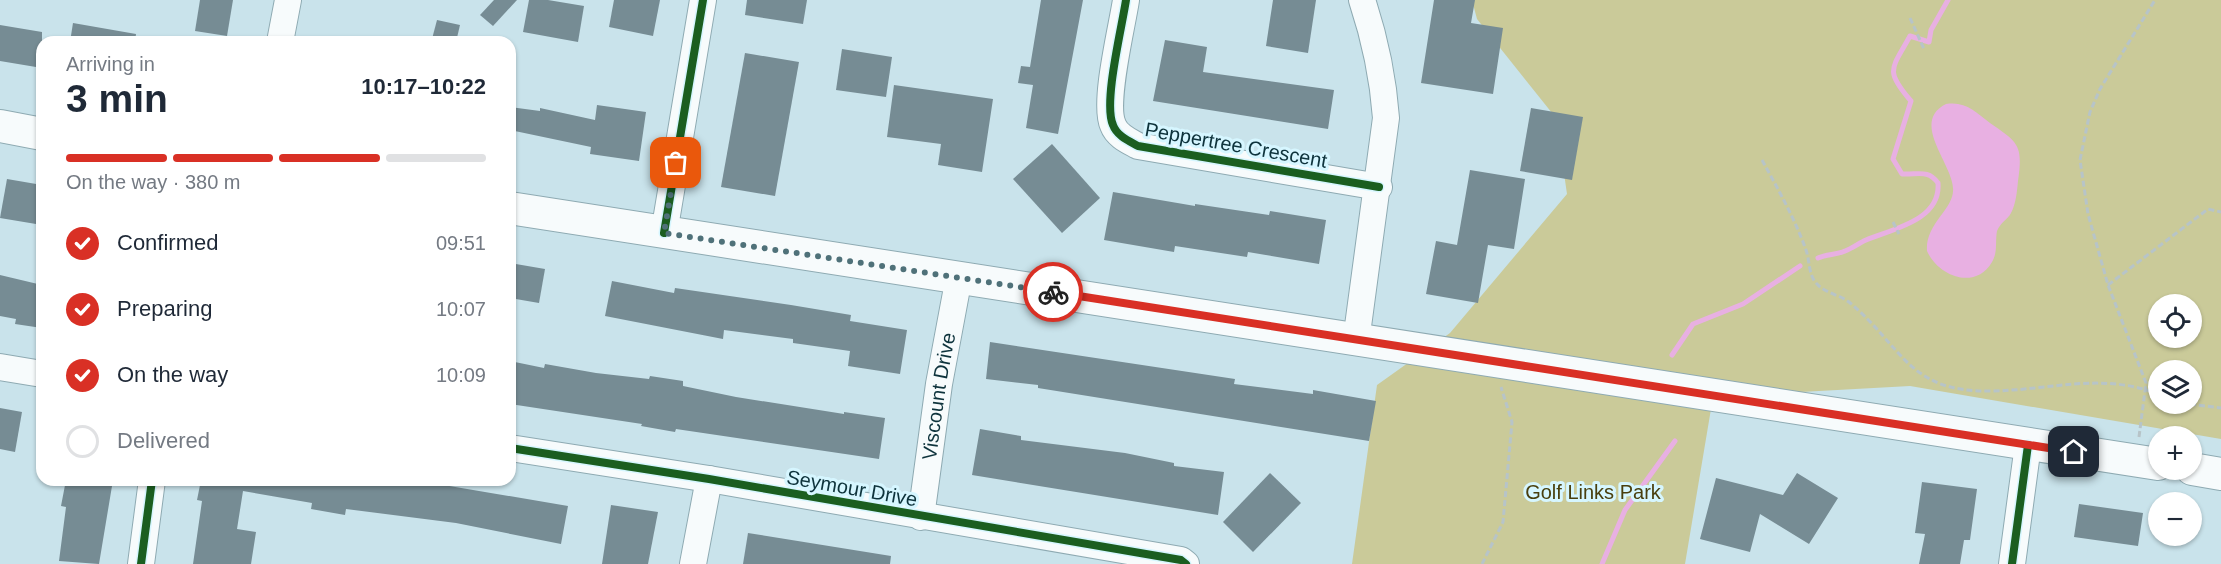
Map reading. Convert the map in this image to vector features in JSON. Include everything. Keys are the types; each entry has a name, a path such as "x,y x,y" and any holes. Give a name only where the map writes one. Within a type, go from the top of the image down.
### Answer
{"main road":[{"path":"0,126 36,133"},
{"path":"516,209 2148,463"},
{"path":"2202,471 2221,474"}],"street":[{"path":"281,36 288,0"},
{"path":"664,233 703,0"},
{"name":"Peppertree Crescent","path":"1126,0 1110,105 1113,125 1122,137 1138,146 1379,187"},
{"path":"1356,341 1379,187 1386,118 1384,82 1375,40 1362,0"},
{"name":"Viscount Drive","path":"921,517 939,384 959,277"},
{"path":"0,367 36,373"},
{"path":"2012,564 2028,445"},
{"name":"Seymour Drive","path":"516,449 709,479 1181,560 1186,564"},
{"path":"693,564 709,479"},
{"path":"141,564 151,486"}],"path":[{"path":"2148,458 2139,441 2146,389 2138,361 2108,285 2081,177 2082,141 2100,89 2155,0"},
{"path":"1910,18 1924,49"},
{"path":"1762,160 1794,222 1807,252 1811,274 1818,285 1847,300 1889,341 1907,364 1934,383 1991,391 2093,382 2113,382 2146,389"},
{"path":"2108,285 2208,209 2221,212"},
{"path":"1893,222 1899,234"},
{"path":"1482,564 1503,522 1512,422 1494,362"},
{"path":"2202,406 2221,408"}],"green space":[{"name":"Golf Links Park","path":"1472,0 2221,0 2221,439 2202,436 2202,426 2148,427 1910,386 1713,397 1685,564 1352,564 1377,385 1450,333 1567,194 1556,118 1477,19"}],"shaded area":[{"path":"1946,104 1959,104 1975,111 2007,135 2017,146 2020,160 2015,202 2011,213 1997,231 1994,258 1985,271 1967,278 1957,277 1939,267 1927,251 1930,232 1952,196 1951,178 1932,132 1932,121 1936,112"}],"building":[{"path":"200,0 233,0 227,36 195,31"},
{"path":"494,0 517,0 493,26 480,15"},
{"path":"529,0 548,0 584,6 578,42 523,32"},
{"path":"614,0 660,0 653,36 609,27"},
{"path":"747,0 807,0 803,24 745,15"},
{"path":"1041,0 1083,0 1058,134 1026,128 1033,85 1018,83 1021,66 1030,67"},
{"path":"1273,0 1316,0 1308,53 1266,46"},
{"path":"1434,0 1475,0 1471,23 1503,28 1493,94 1421,83"},
{"path":"437,20 460,25 457,36 433,36"},
{"path":"73,23 136,34 136,36 71,36"},
{"path":"0,25 42,32 42,36 36,36 36,67 0,61"},
{"path":"1165,40 1207,47 1203,72 1334,90 1328,129 1153,101"},
{"path":"842,49 892,57 886,97 836,90"},
{"path":"745,53 799,62 775,196 721,187"},
{"path":"894,85 993,99 982,172 938,165 941,144 887,137"},
{"path":"597,105 646,112 639,161 590,154 591,147 516,131 516,108 540,111 540,108 595,120"},
{"path":"1531,108 1583,117 1572,180 1520,171"},
{"path":"1052,144 1100,198 1062,233 1013,179"},
{"path":"1470,170 1525,179 1514,249 1488,245 1478,303 1426,294 1436,241 1457,245"},
{"path":"7,179 36,184 36,224 0,218"},
{"path":"1113,192 1195,206 1195,204 1269,215 1270,211 1326,220 1319,264 1248,252 1247,257 1175,246 1174,252 1104,240"},
{"path":"516,264 545,269 539,303 516,299"},
{"path":"0,275 36,284 36,327 15,324 16,319 0,316"},
{"path":"612,281 674,293 675,288 791,305 851,315 850,321 907,330 900,374 848,366 850,351 793,343 793,339 724,330 723,339 605,316"},
{"path":"990,342 1235,379 1234,384 1313,394 1313,390 1376,401 1369,441 1038,388 1038,385 986,379"},
{"path":"516,362 544,368 545,364 649,379 650,376 683,381 683,386 736,397 885,418 879,459 676,429 675,432 641,426 642,424 516,405"},
{"path":"0,408 22,412 15,452 0,449"},
{"path":"980,429 1021,436 1021,440 1125,453 1174,463 1174,466 1224,472 1218,515 972,475"},
{"path":"1270,473 1301,503 1253,552 1223,522"},
{"path":"1797,473 1838,498 1809,544 1760,514 1750,552 1700,539 1716,478 1783,495"},
{"path":"1922,482 1977,489 1970,540 1964,540 1960,564 1919,564 1925,534 1915,533"},
{"path":"65,486 112,486 99,564 59,561 66,507 61,506"},
{"path":"200,486 450,486 568,506 561,544 456,523 346,509 345,515 311,509 312,503 243,491 237,529 256,532 251,564 193,564 202,501 197,500"},
{"path":"2079,504 2143,513 2138,546 2074,537"},
{"path":"611,505 658,512 648,564 602,564"},
{"path":"748,533 891,556 890,564 743,564"}],"waterway":[{"path":"1818,258 1842,252 1901,227 1924,214 1932,206 1937,196 1938,183 1926,174 1902,174 1893,159 1911,101 1897,82 1894,69 1910,36 1929,42 1931,30 1948,0"},
{"path":"1672,355 1693,324 1743,304 1800,266"},
{"path":"1602,564 1625,510 1675,441"}],"cycle path":[{"path":"664,233 703,0"},
{"path":"1126,0 1110,100 1113,125 1124,138 1138,146 1379,187"},
{"path":"2012,564 2028,445"},
{"path":"516,449 709,479 1181,560 1186,564"},
{"path":"141,564 151,486"}],"way so far":[{"path":"676,163 664,233 1053,292"}],"route":[{"path":"1053,292 2074,452"}]}
